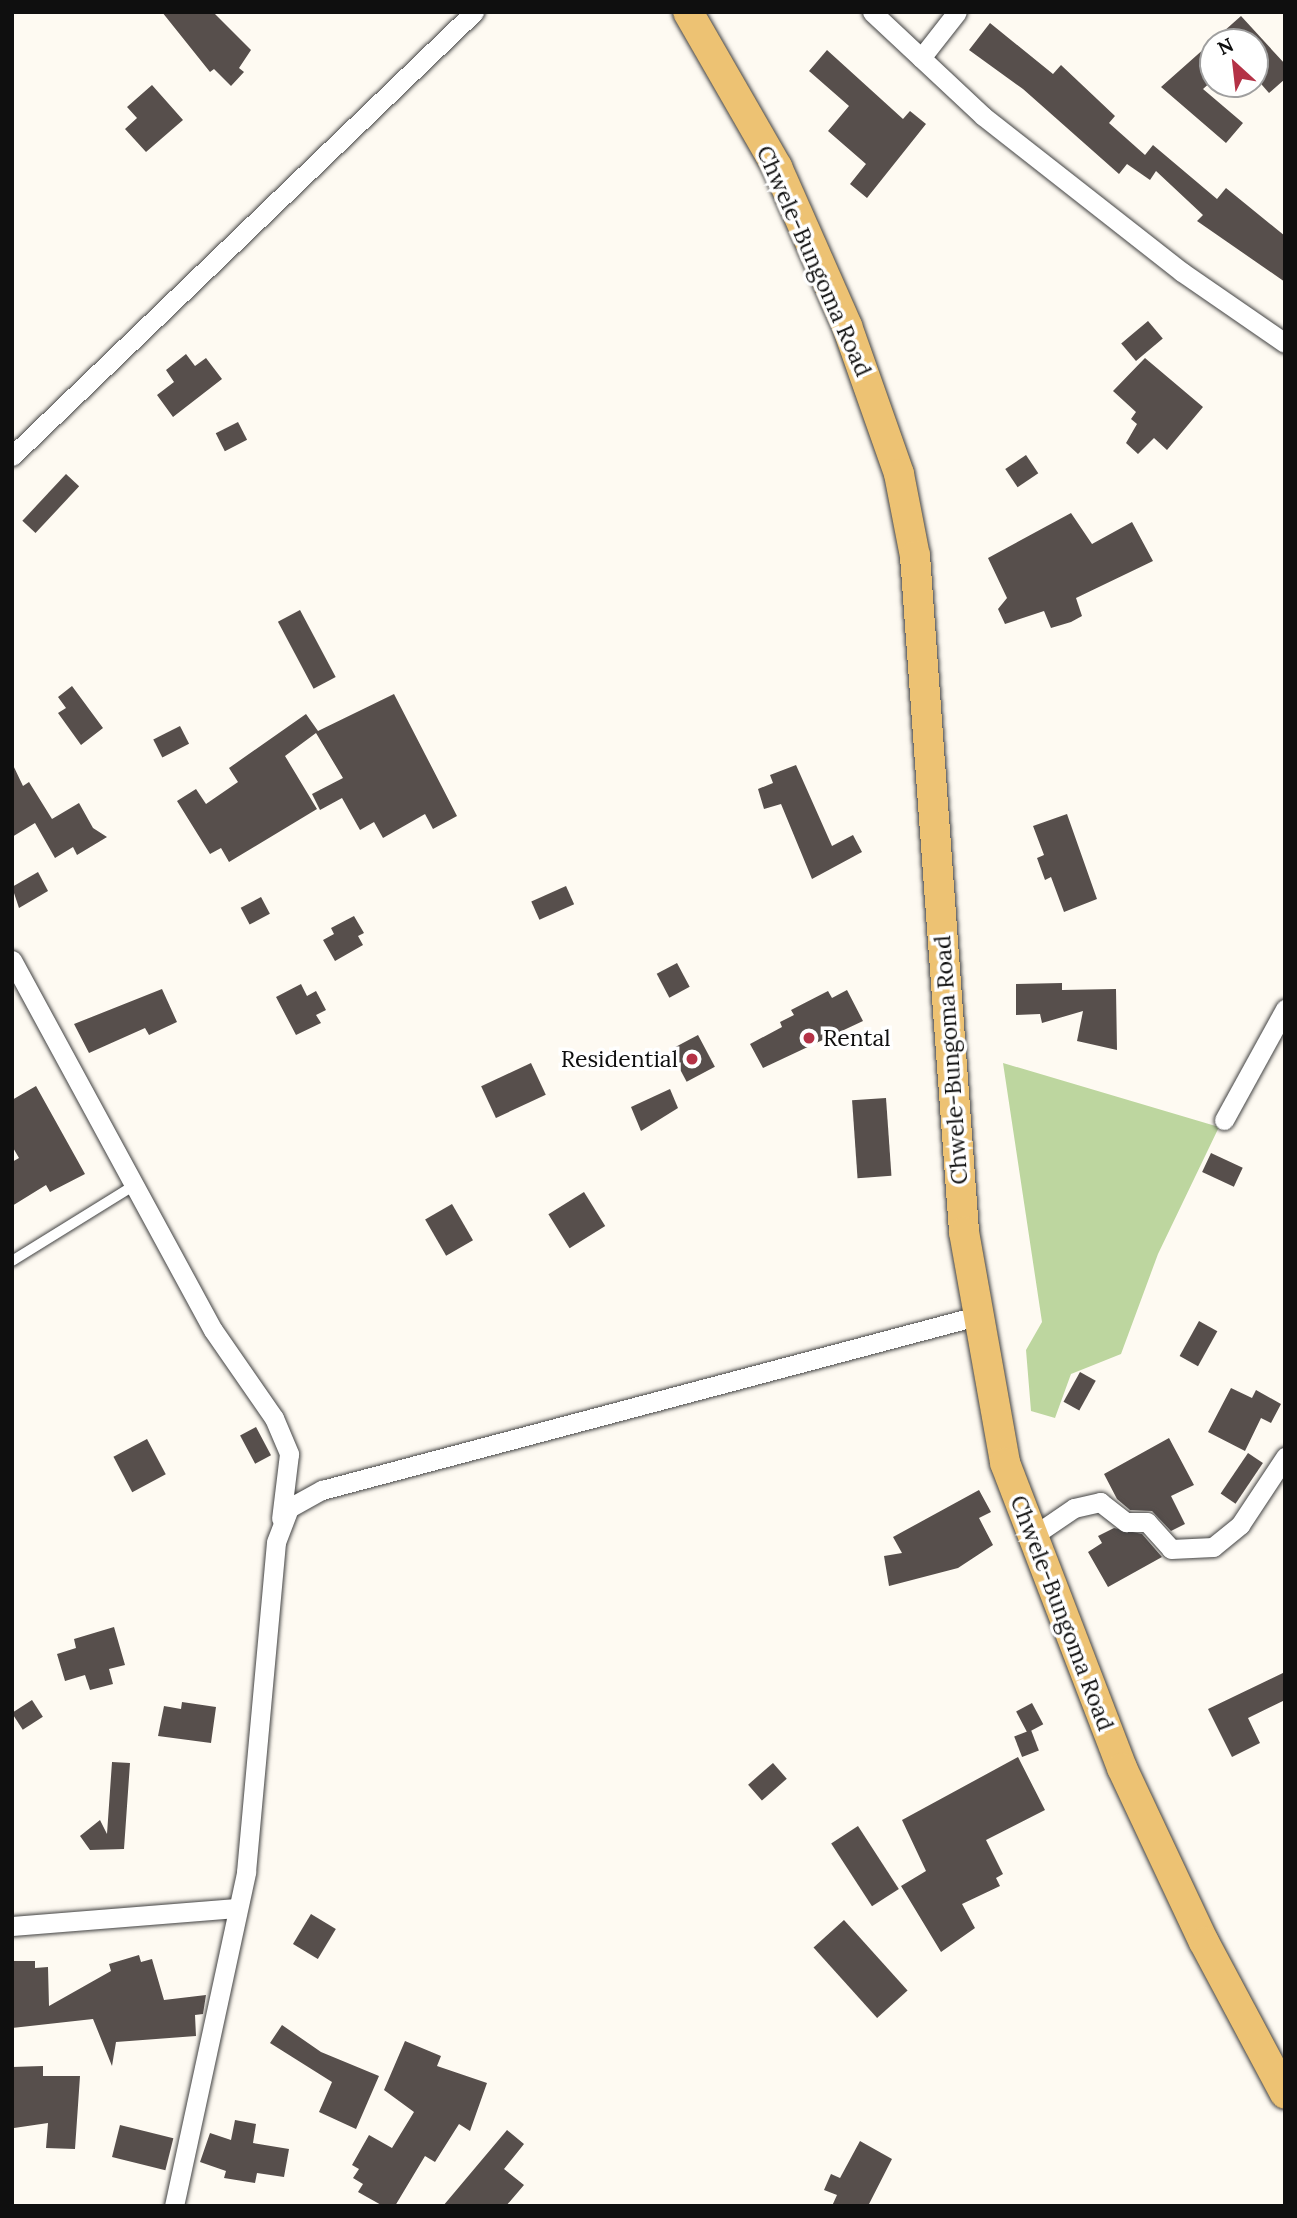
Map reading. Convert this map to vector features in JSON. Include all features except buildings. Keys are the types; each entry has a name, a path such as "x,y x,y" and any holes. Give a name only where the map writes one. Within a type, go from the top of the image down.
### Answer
{"main road":[{"name":"Chwele-Bungoma Road","path":"688,12 782,179 847,326 899,474 915,555 950,1095 977,1315 1005,1463 1030,1538 1122,1768 1285,2094"}],"street":[{"path":"12,456 474,12"},
{"path":"872,12 983,116 1161,256 1285,343"},
{"path":"921,58 957,12"},
{"path":"12,960 133,1186 214,1330 274,1418 289,1454 246,1872 236,1908 174,2206"},
{"path":"1224,1120 1285,1009"},
{"path":"281,1520 302,1499 322,1490 977,1315"},
{"path":"1030,1538 1074,1508 1100,1502 1126,1522 1147,1522 1171,1549 1213,1547 1240,1525 1285,1457"},
{"path":"12,1926 236,1908"}],"lane":[{"path":"12,1261 133,1186"}],"green space":[{"path":"1003,1063 1219,1127 1158,1254 1121,1354 1071,1374 1055,1418 1031,1411 1026,1350 1042,1322"}],"place":[{"name":"Rental","path":"809,1038"},
{"name":"Residential","path":"692,1059"}]}
